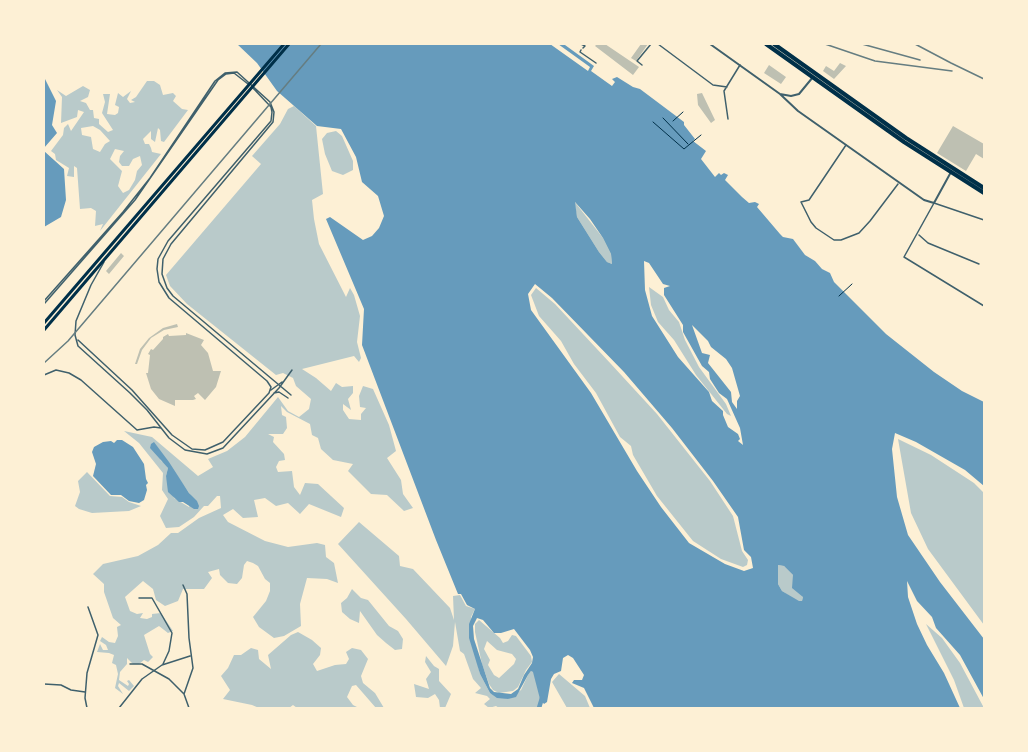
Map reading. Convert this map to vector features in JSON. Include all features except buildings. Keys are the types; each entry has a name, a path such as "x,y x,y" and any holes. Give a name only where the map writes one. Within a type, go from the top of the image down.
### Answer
{"highway":[{"path":"766,44 904,142 984,193"},
{"path":"774,44 906,138 984,188"}],"main road":[{"path":"44,323 286,44"},
{"path":"44,330 244,93"}],"street":[{"path":"581,44 585,46 580,52 596,63"},
{"path":"642,65 637,61 651,44"},
{"path":"658,44 713,85 727,87"},
{"path":"710,44 780,94 798,111 924,200 984,220"},
{"path":"728,119 724,96 740,65"},
{"path":"44,302 150,178 215,81 225,73 234,72 242,76 267,98 274,109 274,117 270,126 171,244 163,259 162,274 172,296 270,383 291,395"},
{"path":"44,302 135,200 218,80 226,74 234,73 269,103 272,112 271,121 168,241 158,263 157,274 169,298 273,381 288,398"},
{"path":"780,94 791,96 799,94 813,77"},
{"path":"846,145 809,200 801,202 811,222 820,230 838,241 858,232 870,221 899,182"},
{"path":"951,172 904,257 984,306"},
{"path":"918,234 928,243 979,264"},
{"path":"109,253 91,285 76,321 75,335 169,438 185,450 207,454 223,448 237,435 277,387"},
{"path":"44,375 56,370 69,373 81,380 138,430 161,428"},
{"path":"110,373 132,390 172,435 186,447 199,450 216,446 234,432 292,370"},
{"path":"273,381 282,382"},
{"path":"282,382 285,390"},
{"path":"269,393 270,383"},
{"path":"273,394 282,393"},
{"path":"257,406 260,409"},
{"path":"152,428 158,418"},
{"path":"234,432 237,435"},
{"path":"169,438 172,435"},
{"path":"183,585 187,594 192,655 192,675 184,694"},
{"path":"139,598 152,598 172,633 169,651 162,665"},
{"path":"87,708 85,692 87,673 98,635 88,607"},
{"path":"119,708 142,679 153,671 162,665 192,655"},
{"path":"130,664 142,664 173,682 184,694 189,708"},
{"path":"44,684 61,685 71,690 85,692"}],"path":[{"path":"673,121 683,112"},
{"path":"663,118 690,145"},
{"path":"652,122 684,149 701,135"},
{"path":"839,296 852,284"}],"shaded area":[{"path":"147,81 154,81 160,85 163,95 173,93 176,96 173,101 182,109 188,110 164,142 161,141 158,128 155,142 151,139 151,131 143,139 145,144 149,144 152,152 161,154 100,231 103,224 95,226 96,211 91,208 80,209 77,168 74,166 74,177 67,176 69,168 56,160 55,154 51,151 63,135 64,128 68,124 71,131 84,112 78,110 77,117 61,123 62,97 57,90 66,96 83,86 90,90 88,97 80,101 93,110 94,118 99,119 99,124 108,132 113,130 102,113 105,102 103,94 110,94 107,114 115,115 119,107 115,105 118,93 123,97 131,91 127,99 130,103 135,102 131,100 136,97","holes":["93,126 110,141 100,152 93,149 91,137 82,135 81,128","115,149 124,151 119,162 122,166 129,166 133,159 140,156 142,165 129,190 123,193 118,186 122,171 110,159"]},
{"path":"294,106 316,126 323,194 312,200 319,244 346,297 350,288 354,295 360,316 357,342 361,358 359,362 354,356 302,369 331,391 336,383 342,387 353,386 353,393 348,399 351,410 343,404 343,410 349,419 361,420 361,414 366,408 360,407 359,396 363,386 373,389 389,425 396,451 387,458 401,480 403,494 413,508 404,511 387,495 371,494 348,471 353,464 333,460 321,449 318,438 312,435 310,424 287,412 281,406 282,415 286,417 287,428 283,434 268,434 274,437 273,442 284,454 285,460 279,461 276,467 278,472 292,471 294,487 300,495 305,483 318,484 344,508 341,517 309,504 300,514 288,503 276,506 265,498 254,500 258,517 243,518 233,509 223,515 228,522 265,541 288,547 317,543 325,545 326,557 334,563 338,583 327,579 307,578 300,604 301,626 284,636 274,638 259,627 253,617 266,601 270,583 258,566 253,563 247,561 242,578 237,584 228,583 220,575 219,569 208,572 212,578 204,589 183,589 178,601 165,606 156,600 153,589 143,581 125,597 130,611 137,614 143,613 140,618 147,619 152,617 152,614 161,613 173,631 168,633 159,626 144,635 153,657 148,662 144,660 139,664 133,664 127,658 127,664 120,672 119,680 128,686 127,681 129,680 134,686 129,691 119,683 118,686 123,694 115,688 118,674 116,665 112,663 114,655 97,652 100,644 103,650 108,650 106,645 100,641 102,637 115,643 118,636 117,627 121,625 113,618 104,592 104,584 93,574 103,564 138,556 158,545 171,533 178,533 199,518 221,508 220,496 217,496 208,506 204,506 194,517 179,527 166,528 160,516 168,499 162,490 163,473 139,443 124,431 152,437 198,476 213,467 208,459 227,451 245,437 278,397 288,411 299,417 309,409 311,399 296,386 293,378 283,373 276,375 187,304 170,286 166,275 261,164 252,156 280,124 288,109","holes":["154,443 192,497 189,507 174,498 166,476 168,468 166,463 161,461"]},
{"path":"336,131 342,136 353,161 353,170 343,175 332,171 322,139 327,133"},
{"path":"574,201 603,238 611,254 612,264 607,262 599,252 577,217"},
{"path":"649,287 663,297 669,310 679,322 685,340 699,367 726,404 731,416 696,375 674,340 658,322 651,305"},
{"path":"536,288 555,304 657,414 710,481 733,516 742,551 748,560 747,565 743,567 721,559 693,541 657,496 633,455 631,446 620,437 596,393 574,364 561,341 539,316 531,295"},
{"path":"898,439 931,455 974,483 984,493 984,625 928,549 911,513"},
{"path":"87,472 110,496 122,497 141,506 129,511 92,513 79,509 75,506 80,492 78,481"},
{"path":"359,522 399,556 400,566 413,569 450,608 454,620 453,596 460,595 466,606 475,609 471,617 474,650 480,674 490,693 508,699 521,690 531,671 534,672 542,702 539,708 499,708 496,706 489,708 484,704 490,699 475,693 481,688 473,679 464,654 460,651 455,622 453,646 446,666 338,544"},
{"path":"778,565 784,566 793,575 803,597 802,601 799,602 782,591 778,584"},
{"path":"352,589 361,598 368,600 389,626 398,631 403,639 402,649 395,650 377,635 360,611 359,623 342,612 341,603"},
{"path":"479,620 503,643 508,641 512,635 516,636 531,656 532,662 518,687 513,691 499,693 489,684 482,664 475,624","holes":["487,641 497,650 512,654 516,659 514,664 499,678 494,675 488,665 490,660 484,649"]},
{"path":"926,624 942,638 960,663 984,708 964,708 954,680"},
{"path":"298,632 321,648 320,655 313,664 317,671 346,664 349,659 346,652 352,648 361,650 368,659 361,676 363,683 375,693 384,708 376,708 356,685 352,686 347,697 353,705 359,708 297,708 293,705 289,708 259,708 223,699 230,690 221,676 234,655 241,655 251,648 258,650 259,659 271,669 268,655 291,635"},
{"path":"426,656 439,669 439,681 451,694 445,708 440,708 435,694 428,698 416,697 414,684 429,689 426,679 431,672 425,662"},
{"path":"559,674 585,696 590,708 567,708 552,682"}],"water":[{"path":"237,44 550,44 588,71 590,67 558,44 565,44 594,66 591,71 612,86 615,82 612,79 617,77 640,89 684,122 695,139 693,141 706,151 701,159 715,177 719,173 728,175 725,180 749,203 759,204 757,207 780,234 793,239 805,255 830,273 834,282 886,334 934,372 962,391 984,402 984,486 965,470 916,442 895,433 892,449 897,497 908,535 940,582 984,639 984,699 960,655 936,628 932,617 917,601 907,581 908,597 917,624 960,708 594,708 584,688 572,683 574,680 582,680 584,675 573,658 568,655 563,658 561,671 554,674 551,679 547,702 544,704 540,699 531,671 516,697 497,698 490,693 480,674 469,638 469,624 475,609 467,605 461,594 458,594 436,540 362,345 364,309 326,219 330,217 363,240 372,236 379,228 384,216 378,196 362,182 356,157 341,129 317,126 277,91 257,63","holes":["575,202 603,238 611,254 612,264 607,262 599,252 577,217","644,261 649,263 663,284 670,286 664,288 664,295 683,325 683,332 702,366 709,372 710,379 719,393 727,399 740,428 743,445 738,441 740,439 738,434 728,427 723,411 712,401 709,392 678,357 652,316 645,290","535,284 552,298 624,372 672,428 738,517 744,550 751,557 753,568 744,571 725,564 689,543 637,471 591,393 531,310 528,294","692,325 732,368 740,396 737,409 732,402 731,392 708,363 710,355 702,353","778,565 784,566 793,575 792,588 803,597 802,601 782,591 778,584","477,618 483,620 494,633 514,629 533,657 518,689 511,694 494,692 490,688 474,639 473,626"]},
{"path":"44,77 56,101 52,125 57,133 44,148"},
{"path":"44,151 64,169 66,200 61,217 44,227"},
{"path":"122,440 133,447 144,464 148,483 144,500 139,503 129,501 121,495 111,495 93,476 96,464 92,452 94,447 103,442 114,443"},
{"path":"154,442 197,501 198,509 179,502 168,492 166,476 168,468 150,448"}],"waterway":[{"path":"539,708 542,698"}],"railway":[{"path":"44,363 68,341 321,44"},
{"path":"825,44 875,61 952,71"},
{"path":"862,44 920,60"},
{"path":"915,44 984,79"}]}
